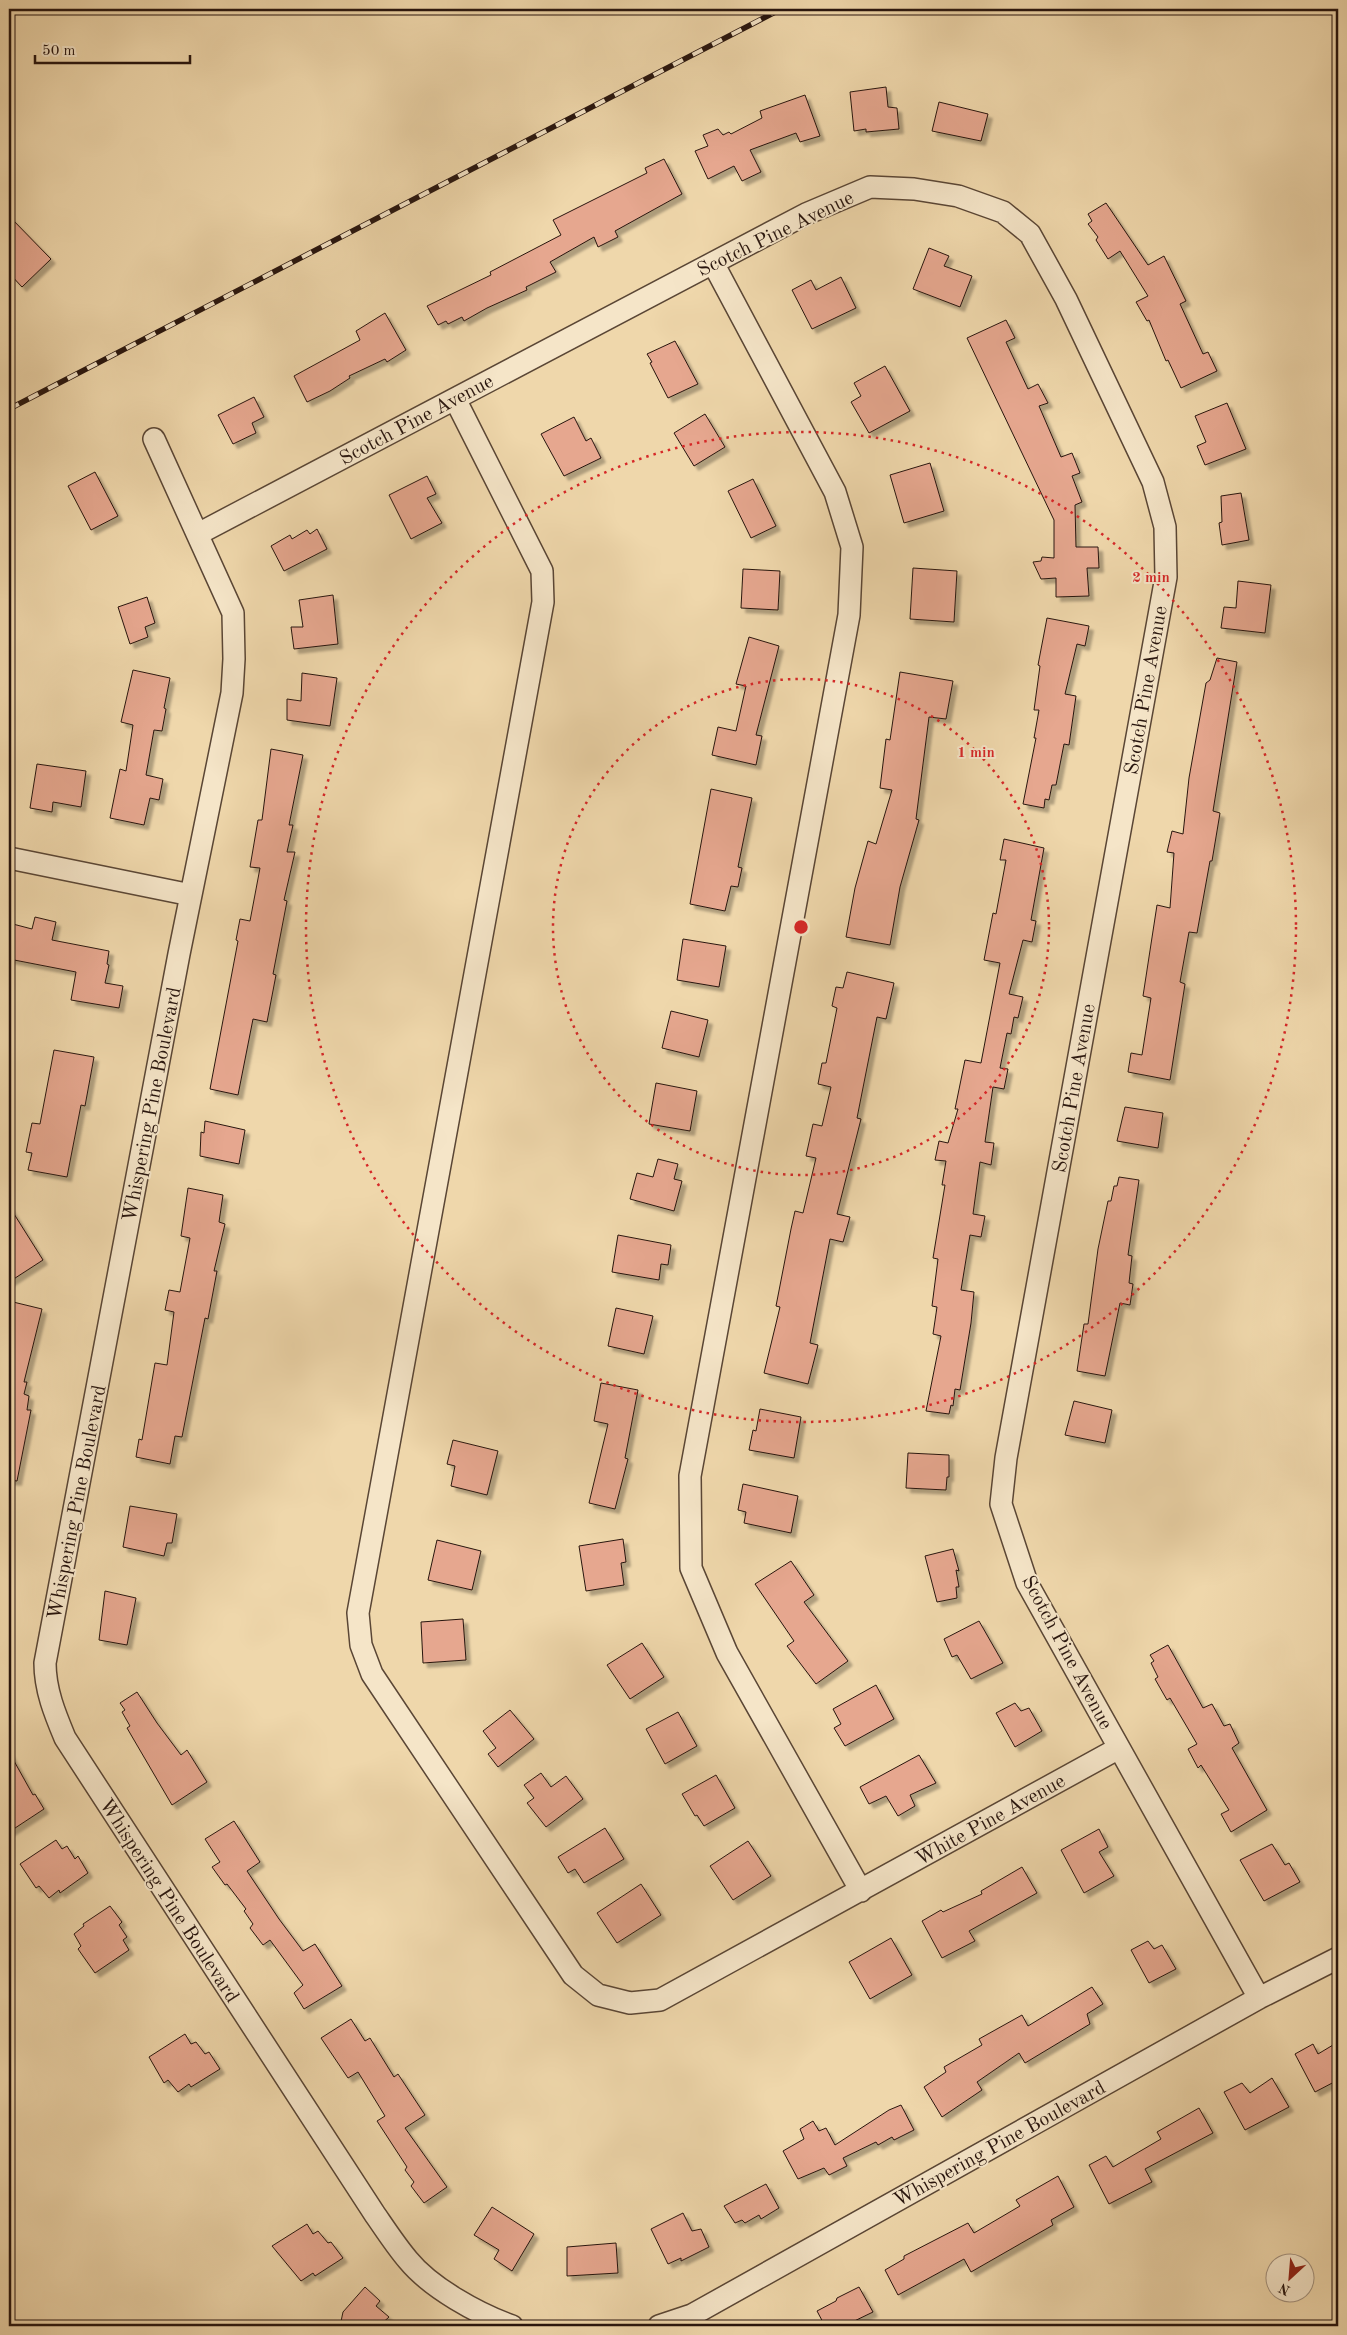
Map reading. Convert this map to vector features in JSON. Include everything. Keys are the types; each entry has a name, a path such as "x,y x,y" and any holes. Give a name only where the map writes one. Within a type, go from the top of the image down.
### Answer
{"street":[{"name":"Scotch Pine Avenue","path":"198,534 806,214 870,187 914,189 958,196 1003,212 1030,234 1066,299 1153,482 1164,527 1166,577 1007,1448 1001,1504 1028,1583 1259,1998"},
{"path":"713,263 835,492 852,547 848,615 690,1476 691,1568 727,1653 861,1891"},
{"name":"White Pine Avenue","path":"455,399 542,571 543,602 358,1613 361,1645 372,1674 573,1975 598,1995 630,2003 660,2000 1119,1748"},
{"name":"Whispering Pine Boulevard","path":"154,439 233,613 234,659 232,693 191,895 45,1663 45,1675 51,1701 65,1738 369,2204 409,2262 445,2292 489,2318 512,2326"},
{"path":"9,858 191,895"},
{"name":"Whispering Pine Boulevard","path":"659,2326 692,2314 1259,1998 1338,1958"}],"building":[{"path":"886,87 888,107 897,108 899,129 866,132 866,129 854,131 850,92"},
{"path":"805,95 820,136 800,142 796,133 750,150 761,172 742,181 734,166 708,179 695,151 708,146 703,135 718,129 723,135 729,132 731,134 762,118 760,111"},
{"path":"939,102 988,114 981,141 932,131"},
{"path":"664,159 682,194 615,231 618,237 598,247 594,237 550,262 556,272 526,287 527,290 487,308 464,321 462,317 448,324 446,321 438,325 427,306 491,275 490,272 561,235 553,220 647,173 645,168"},
{"path":"1106,203 1148,265 1164,256 1186,301 1180,304 1203,354 1208,352 1217,371 1181,388 1168,360 1166,361 1149,320 1147,321 1136,302 1148,296 1120,251 1108,259 1096,240 1098,237 1088,224 1092,221 1088,214"},
{"path":"9,216 51,259 22,287 9,273"},
{"path":"929,248 949,256 944,266 972,276 960,307 913,289"},
{"path":"841,277 856,308 812,329 792,290 811,280 816,290"},
{"path":"385,313 406,350 387,362 385,359 349,376 350,378 330,391 307,402 294,376 360,340 356,331"},
{"path":"1006,320 1015,338 1006,342 1028,389 1038,384 1048,403 1039,406 1061,457 1072,453 1080,473 1072,476 1082,502 1075,505 1076,547 1098,547 1099,568 1087,568 1089,596 1056,597 1056,578 1041,579 1033,562 1041,561 1042,557 1054,558 1054,520 967,338"},
{"path":"675,341 698,384 668,398 647,354"},
{"path":"885,366 910,411 869,433 851,402 861,396 854,383"},
{"path":"254,397 264,417 252,423 256,433 233,444 218,415"},
{"path":"1227,403 1246,449 1205,465 1197,446 1206,442 1195,416"},
{"path":"705,414 725,447 694,466 674,433"},
{"path":"574,417 586,441 591,438 601,458 564,476 541,434"},
{"path":"930,463 944,511 904,523 890,475"},
{"path":"95,472 118,516 91,530 68,486"},
{"path":"427,476 436,494 427,498 442,523 411,539 389,495"},
{"path":"753,479 776,526 751,538 728,491"},
{"path":"1241,493 1249,540 1222,545 1219,523 1222,522 1221,496"},
{"path":"317,529 327,549 284,571 271,546 290,535 292,539 307,530 310,534"},
{"path":"913,568 957,571 954,622 910,619"},
{"path":"743,569 780,571 778,610 741,608"},
{"path":"1238,581 1271,585 1265,633 1221,628 1224,607 1236,608"},
{"path":"333,595 338,644 294,649 291,627 303,627 299,600"},
{"path":"147,597 155,623 145,627 148,637 130,644 118,607"},
{"path":"1047,618 1089,626 1085,646 1077,644 1065,694 1076,696 1069,745 1064,744 1056,785 1052,785 1049,800 1045,799 1044,808 1023,804 1036,738 1034,738 1039,710 1034,710 1040,666 1038,665"},
{"path":"749,637 779,646 756,735 762,736 756,765 712,755 718,727 736,731 746,686 736,684"},
{"path":"1217,658 1237,662 1213,811 1220,813 1197,933 1189,932 1180,982 1185,984 1170,1080 1128,1072 1131,1053 1142,1055 1151,998 1143,996 1157,905 1170,908 1174,853 1167,852 1172,831 1183,834 1189,778 1206,683 1210,680"},
{"path":"133,670 170,678 162,731 154,730 146,775 163,779 159,800 150,798 144,825 110,818 120,769 126,771 133,725 121,722"},
{"path":"900,672 953,681 946,719 929,717 916,819 919,820 900,887 890,945 846,937 855,888 868,841 876,844 892,790 880,788 886,739 890,740"},
{"path":"302,673 337,678 330,726 287,720 287,699 301,701"},
{"path":"271,749 303,755 289,825 293,825 287,852 295,852 284,900 287,901 273,974 276,975 267,1022 253,1019 238,1095 210,1089 238,941 236,940 240,919 250,921 260,868 250,867 258,820 262,820"},
{"path":"37,764 86,771 81,807 53,802 52,812 30,808"},
{"path":"711,789 752,798 738,867 742,868 738,887 731,886 725,911 690,904"},
{"path":"1004,839 1044,848 1031,920 1036,921 1032,942 1023,940 1009,994 1023,997 1018,1018 1014,1017 1011,1034 1007,1033 1000,1068 1008,1069 1004,1089 993,1087 985,1142 994,1143 991,1165 980,1162 973,1214 985,1216 981,1237 970,1235 961,1290 974,1292 971,1323 960,1390 955,1389 953,1406 951,1405 949,1414 926,1411 941,1336 933,1334 937,1307 932,1306 938,1259 933,1258 945,1185 942,1185 946,1161 935,1160 939,1141 948,1143 958,1109 955,1109 965,1060 981,1063 1000,963 984,960 993,913 996,914 1006,860 1000,860"},
{"path":"35,917 56,922 52,940 109,951 107,964 109,965 105,983 123,986 119,1008 71,1000 76,972 9,959 9,923 32,929"},
{"path":"683,939 726,946 719,987 677,980"},
{"path":"847,972 894,983 886,1019 877,1017 857,1118 861,1119 837,1214 850,1217 843,1242 830,1239 810,1343 818,1345 808,1384 764,1373 780,1307 776,1306 795,1211 803,1213 816,1158 806,1156 813,1124 822,1126 831,1087 818,1084 822,1063 826,1063 837,1008 832,1006 836,987 843,988"},
{"path":"671,1011 708,1020 699,1057 662,1048"},
{"path":"54,1050 94,1057 85,1106 81,1105 67,1177 28,1170 32,1153 26,1152 32,1123 40,1124"},
{"path":"656,1083 697,1091 690,1131 649,1124"},
{"path":"1125,1107 1163,1113 1158,1148 1117,1141"},
{"path":"205,1121 245,1130 239,1164 200,1156 201,1132 204,1133"},
{"path":"658,1159 678,1164 674,1179 682,1181 674,1211 630,1199 637,1173 653,1177"},
{"path":"1119,1177 1139,1180 1128,1255 1132,1256 1129,1283 1133,1284 1130,1305 1120,1303 1105,1376 1077,1371 1084,1324 1088,1324 1098,1249 1108,1201 1111,1201 1114,1186 1117,1186"},
{"path":"188,1188 223,1195 219,1222 225,1224 214,1271 217,1271 208,1319 205,1318 182,1437 175,1436 170,1464 136,1457 139,1439 142,1440 155,1363 167,1365 174,1312 165,1310 169,1290 180,1292 190,1238 181,1236"},
{"path":"9,1206 43,1260 9,1282"},
{"path":"618,1235 671,1245 668,1265 661,1264 659,1280 612,1272"},
{"path":"9,1301 42,1309 24,1382 27,1382 24,1394 29,1396 27,1410 31,1410 17,1481 9,1480"},
{"path":"616,1308 653,1316 644,1354 608,1346"},
{"path":"601,1383 638,1390 625,1458 628,1459 615,1509 589,1503 608,1424 594,1421"},
{"path":"1074,1401 1112,1410 1105,1443 1065,1435"},
{"path":"760,1409 801,1417 794,1458 749,1450 753,1430 756,1431"},
{"path":"453,1440 498,1451 487,1495 451,1486 455,1466 447,1464"},
{"path":"908,1453 949,1455 949,1477 947,1477 946,1490 906,1488"},
{"path":"743,1484 798,1496 791,1533 744,1523 746,1512 738,1510"},
{"path":"130,1506 177,1514 172,1543 167,1543 164,1556 123,1547"},
{"path":"623,1539 626,1562 621,1563 624,1585 586,1591 579,1546"},
{"path":"437,1540 481,1551 472,1590 428,1580"},
{"path":"953,1549 959,1571 956,1570 959,1587 956,1587 957,1598 937,1602 925,1556"},
{"path":"791,1561 814,1595 804,1602 848,1661 816,1684 787,1646 794,1641 755,1584"},
{"path":"105,1591 136,1598 127,1645 99,1640"},
{"path":"463,1619 466,1660 423,1663 421,1622"},
{"path":"979,1621 1003,1663 971,1679 957,1655 952,1657 944,1639"},
{"path":"642,1643 664,1677 630,1699 607,1665"},
{"path":"1168,1645 1203,1708 1212,1704 1224,1726 1230,1724 1239,1743 1232,1748 1267,1810 1231,1832 1221,1814 1229,1810 1201,1765 1198,1768 1188,1749 1197,1744 1170,1698 1167,1700 1155,1679 1158,1677 1151,1663 1154,1661 1150,1655"},
{"path":"876,1685 894,1719 845,1746 834,1728 841,1724 833,1709"},
{"path":"137,1692 181,1755 187,1750 207,1782 172,1805 127,1728 130,1726 122,1712 125,1710 120,1703"},
{"path":"1015,1703 1021,1711 1029,1708 1042,1731 1015,1747 996,1713"},
{"path":"510,1710 534,1739 498,1767 488,1754 496,1748 483,1731"},
{"path":"678,1712 697,1746 665,1764 646,1729"},
{"path":"9,1752 33,1795 35,1794 44,1809 9,1832"},
{"path":"919,1755 936,1783 910,1795 915,1806 898,1816 886,1796 869,1804 860,1787"},
{"path":"541,1773 551,1787 566,1776 583,1799 546,1827 527,1803 534,1798 524,1785"},
{"path":"716,1775 735,1808 704,1826 697,1815 695,1816 682,1794"},
{"path":"234,1821 260,1862 247,1871 303,1951 315,1944 342,1986 304,2009 294,1993 303,1985 270,1940 263,1945 250,1928 253,1924 244,1911 246,1909 212,1867 220,1862 205,1839"},
{"path":"605,1828 624,1859 584,1883 575,1869 568,1873 558,1857"},
{"path":"1099,1829 1108,1847 1099,1852 1114,1876 1084,1893 1061,1850"},
{"path":"56,1840 62,1849 67,1846 75,1859 78,1856 88,1873 60,1893 59,1890 49,1898 39,1886 36,1888 20,1864"},
{"path":"748,1841 771,1876 733,1900 710,1866"},
{"path":"1272,1844 1285,1865 1289,1863 1300,1882 1264,1901 1240,1860"},
{"path":"1022,1867 1037,1893 969,1931 975,1941 942,1958 922,1921 941,1910 943,1912 982,1894 981,1891"},
{"path":"641,1884 661,1915 617,1943 597,1913"},
{"path":"110,1906 122,1922 119,1925 127,1937 123,1940 129,1950 95,1973 78,1949 81,1946 74,1934 84,1926 83,1924"},
{"path":"891,1938 912,1975 870,1999 849,1962"},
{"path":"1148,1941 1154,1949 1162,1945 1176,1969 1149,1983 1131,1950"},
{"path":"1092,1987 1103,2004 1087,2014 1090,2024 1025,2063 1019,2053 977,2082 982,2090 942,2117 924,2087 946,2072 944,2067 982,2045 979,2039 1022,2015 1028,2026"},
{"path":"351,2019 365,2041 370,2038 394,2077 398,2074 425,2115 405,2128 447,2187 424,2203 411,2186 414,2182 405,2170 407,2167 377,2121 385,2116 358,2072 348,2078 321,2038"},
{"path":"185,2034 191,2044 196,2042 205,2054 209,2052 220,2069 191,2087 189,2084 178,2092 168,2080 164,2083 149,2057"},
{"path":"1338,2042 1338,2080 1315,2092 1295,2054 1313,2044 1318,2054"},
{"path":"1272,2078 1289,2107 1245,2130 1224,2092 1242,2083 1250,2093"},
{"path":"901,2105 914,2130 894,2140 892,2137 878,2145 876,2142 843,2158 847,2166 829,2175 824,2168 798,2179 783,2151 804,2139 800,2129 813,2121 819,2131 826,2128 835,2145 889,2110"},
{"path":"1199,2108 1213,2133 1145,2169 1152,2182 1109,2204 1089,2165 1106,2156 1113,2167 1161,2139 1157,2132"},
{"path":"1058,2176 1074,2207 1051,2220 1053,2225 971,2272 964,2259 898,2295 885,2270 904,2259 904,2256 968,2223 974,2233 1020,2206 1016,2200"},
{"path":"766,2184 779,2208 761,2219 759,2215 745,2223 742,2220 735,2223 724,2206"},
{"path":"492,2207 534,2234 512,2271 494,2259 499,2250 474,2235"},
{"path":"683,2213 692,2231 701,2229 709,2247 681,2261 681,2258 668,2264 651,2229"},
{"path":"307,2224 313,2234 318,2231 328,2243 331,2242 343,2258 315,2276 313,2273 301,2281 272,2246"},
{"path":"616,2243 618,2273 567,2276 567,2247"},
{"path":"365,2287 380,2301 376,2306 389,2317 379,2326 340,2326 343,2312"},
{"path":"859,2287 873,2312 844,2326 825,2326 817,2311"}],"railway":[{"path":"9,409 781,9"}]}
